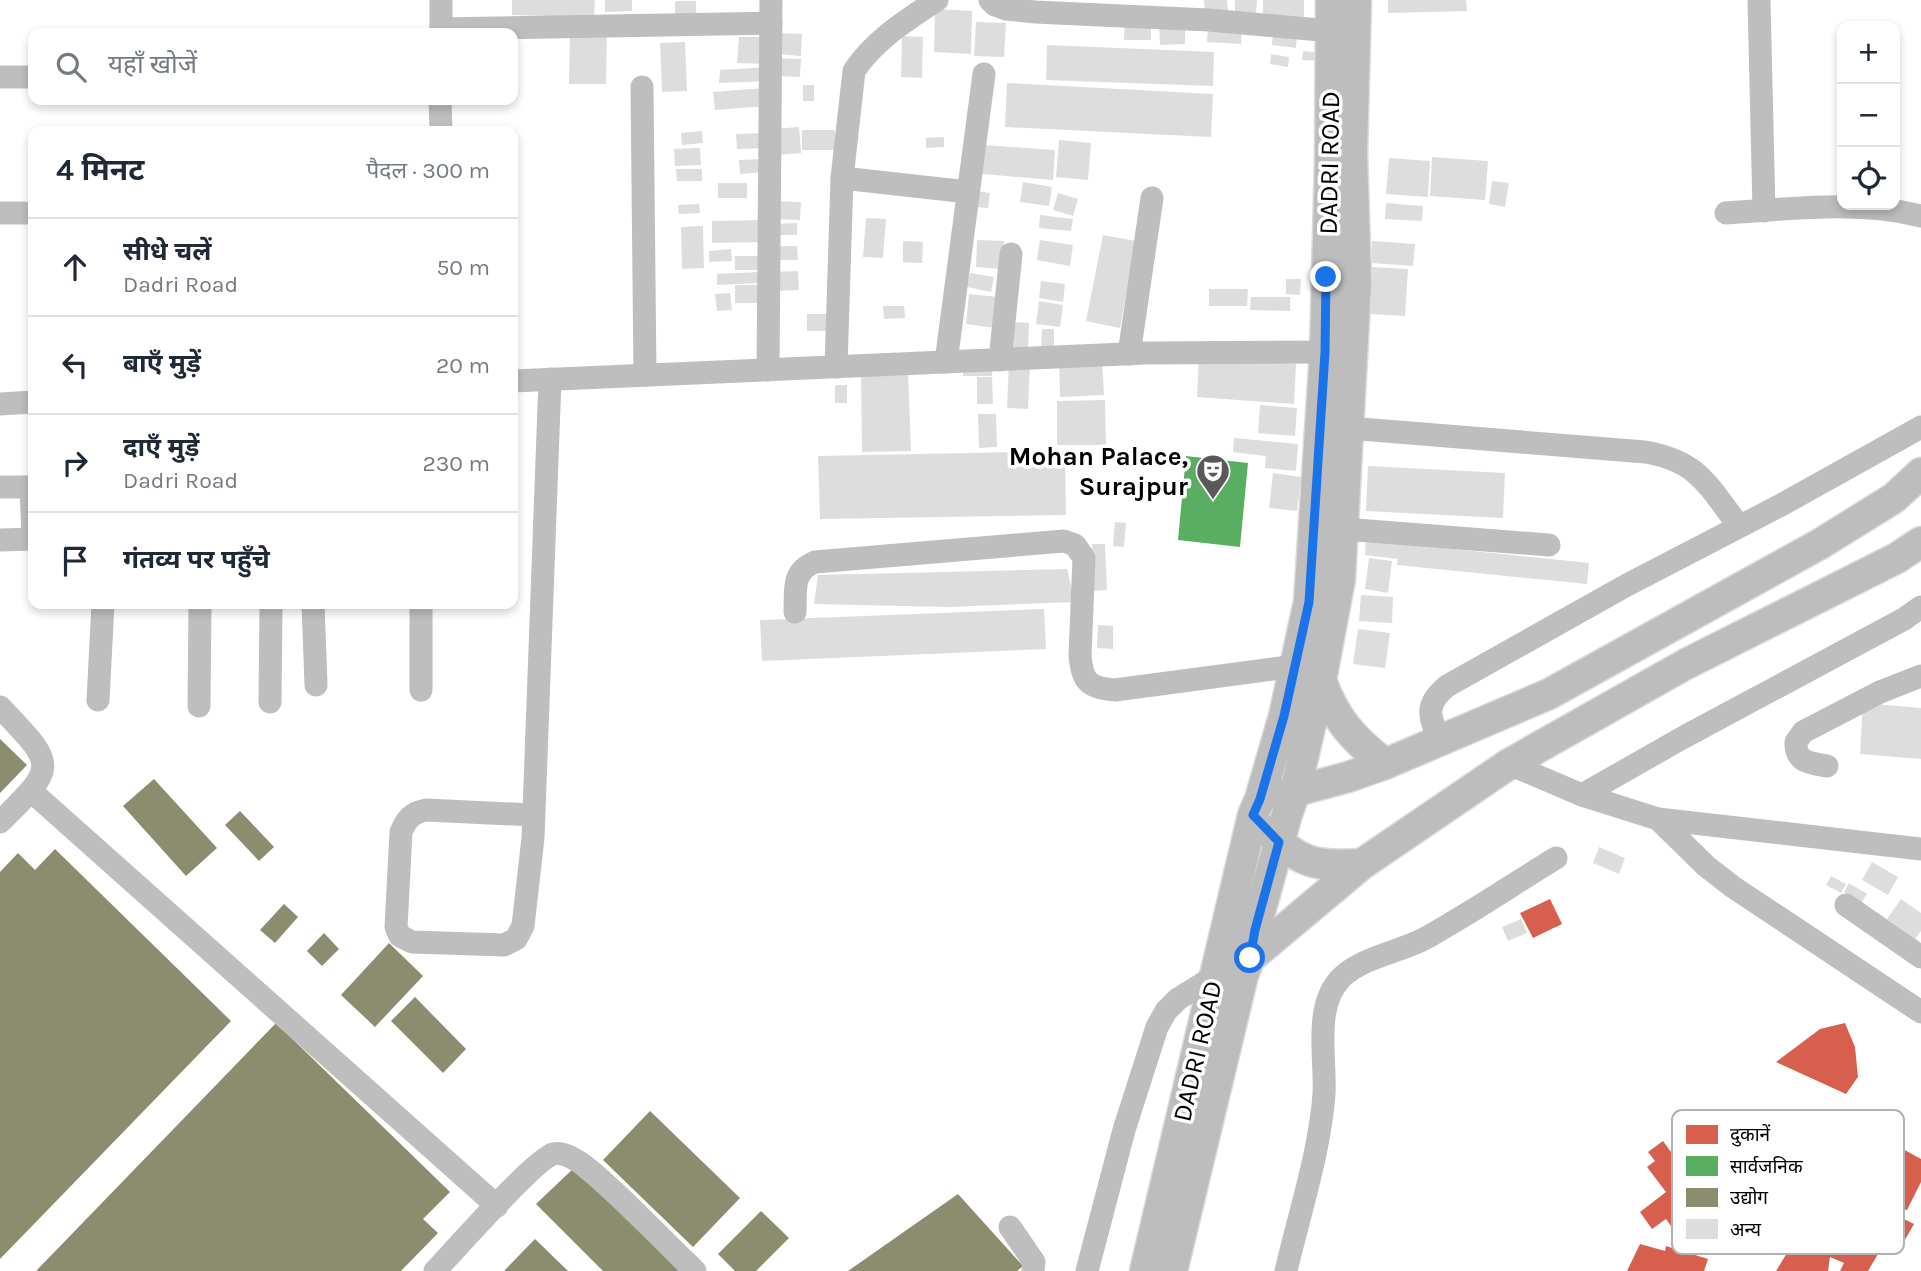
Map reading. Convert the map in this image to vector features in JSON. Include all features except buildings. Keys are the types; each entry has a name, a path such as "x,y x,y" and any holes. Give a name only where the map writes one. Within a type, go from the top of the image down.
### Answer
{"main road":[{"name":"DADRI ROAD","path":"1172,1271 1236,970 1257,807 1295,666 1309,602 1325,352 1331,0"},
{"name":"DADRI ROAD","path":"1144,1271 1236,970 1255,930 1296,792 1340,579 1356,282 1352,153 1356,0"},
{"path":"1362,864 1329,866 1295,855 1279,842 1257,807 1385,764 1549,694 1820,544 1895,498 1921,473"},
{"path":"1236,970 1362,864 1509,764 1686,664 1897,558 1921,542"},
{"path":"1321,680 1330,705 1342,724 1361,745 1385,764"}],"street":[{"path":"441,0 441,28"},
{"path":"836,367 842,178 854,71 876,45 937,0"},
{"path":"990,0 1006,9 1035,12 1209,20 1331,31"},
{"path":"1759,0 1764,211"},
{"path":"490,28 771,11 768,370"},
{"path":"946,362 984,74"},
{"path":"0,77 28,77"},
{"path":"642,87 645,375"},
{"path":"440,105 441,126"},
{"path":"842,178 968,192"},
{"path":"1129,354 1152,198"},
{"path":"1726,213 1830,207 1904,212 1921,216"},
{"path":"0,213 24,213"},
{"path":"1000,360 1011,254"},
{"path":"518,381 1129,354 1325,352"},
{"path":"533,815 426,810 413,813 401,832 396,927 400,936 412,942 505,945 516,939 523,926 533,838 550,379"},
{"path":"0,404 28,402"},
{"path":"1440,741 1432,722 1430,707 1436,695 1447,686 1921,427"},
{"path":"1348,428 1668,456 1687,464 1699,475 1739,526"},
{"path":"0,487 28,487"},
{"path":"1344,529 1549,545"},
{"path":"0,540 28,538"},
{"path":"795,612 797,577 804,566 815,562 1064,541 1075,545 1084,558 1080,655 1081,671 1088,684 1100,689 1115,690 1295,666"},
{"path":"1582,795 1921,607"},
{"path":"99,700 103,609"},
{"path":"199,706 200,609"},
{"path":"270,702 271,609"},
{"path":"313,609 316,685"},
{"path":"421,609 421,690"},
{"path":"1827,766 1809,763 1800,758 1795,746 1798,737 1880,692 1921,676"},
{"path":"0,707 36,745 44,770 31,792 0,822"},
{"path":"1509,764 1582,795 1658,819 1921,849"},
{"path":"31,792 497,1206"},
{"path":"1658,819 1706,866 1733,887 1921,1012"},
{"path":"1286,1271 1312,1162 1324,1096 1325,1010 1330,993 1343,976 1366,963 1423,939 1556,858"},
{"path":"1846,905 1921,957"},
{"path":"1087,1271 1124,1130 1157,1027 1178,999 1236,970"},
{"path":"435,1271 497,1206 552,1155 564,1156 585,1167 695,1271"},
{"path":"1186,1215 1188,1271"},
{"path":"1010,1227 1034,1262 1033,1271"}],"place":[{"name":"Mohan Palace, Surajpur","path":"1213,501"}],"route":[{"path":"1250,958 1279,842 1253,815 1284,716 1309,602 1325,352 1326,277"}]}
